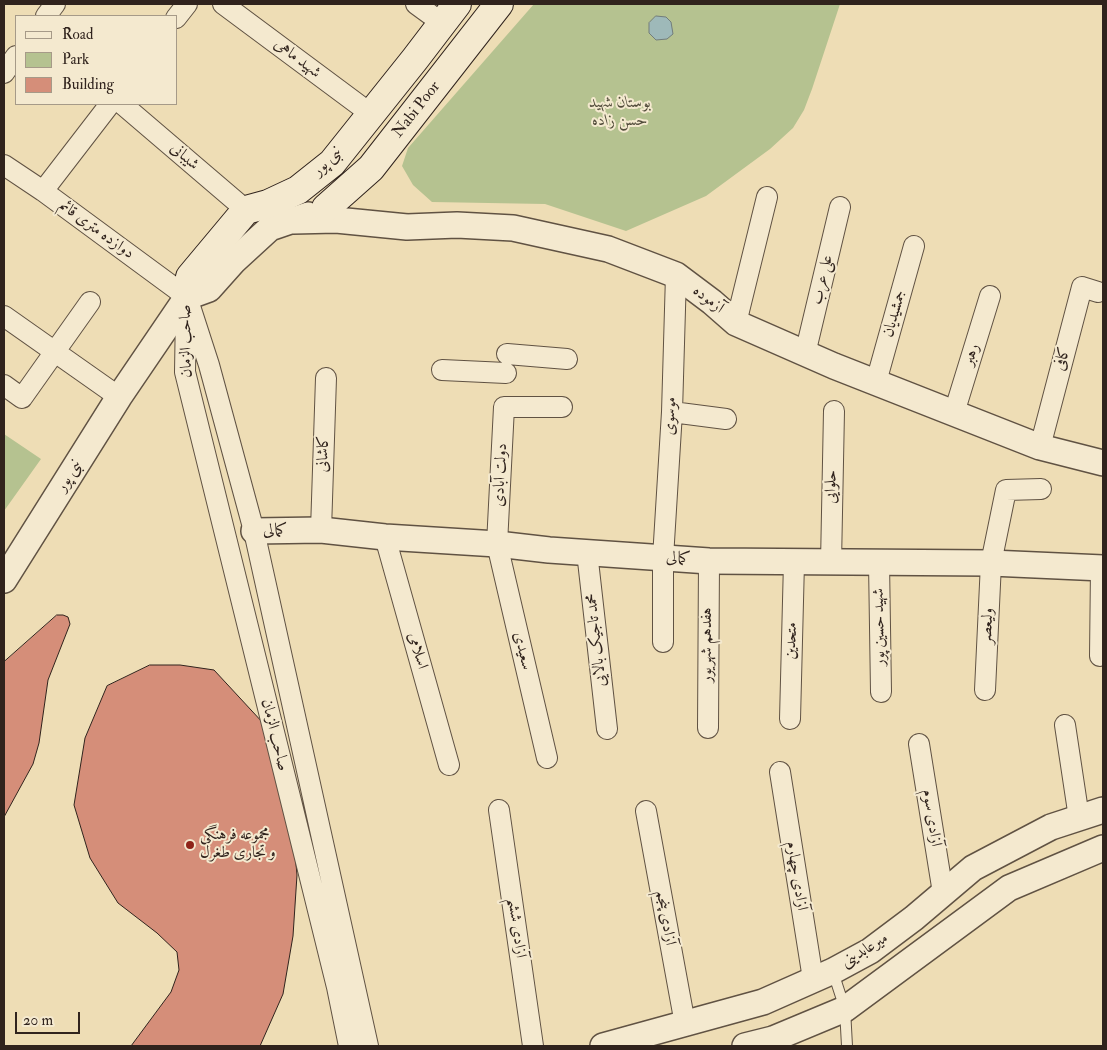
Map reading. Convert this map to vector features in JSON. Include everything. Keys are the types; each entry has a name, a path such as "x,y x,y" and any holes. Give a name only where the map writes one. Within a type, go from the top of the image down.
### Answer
{"main road":[{"name":"Nabi Poor","path":"326,208 371,168 499,4"},
{"name":"نبی پور","path":"187,297 190,277 246,210 268,204 298,190 332,163 450,13"}],"street":[{"path":"47,15 55,4"},
{"path":"178,15 187,4"},
{"name":"شهید ماهی","path":"222,4 371,114"},
{"path":"416,4 450,13"},
{"path":"4,73 15,57"},
{"path":"43,191 109,105"},
{"name":"شیبانی","path":"123,105 246,210"},
{"name":"دوازده متری قائم","path":"4,165 43,191 187,297"},
{"path":"736,323 767,196"},
{"name":"علی عرب","path":"805,354 840,207"},
{"path":"187,297 209,289 234,261 270,228 293,222 326,208"},
{"name":"آزموده","path":"293,222 336,220 407,227 457,225 513,228 608,249 676,275 736,323 805,354 1040,447 1103,463"},
{"name":"جمشیدیان","path":"876,382 914,246"},
{"name":"موسوی","path":"663,642 663,558 672,412 676,275"},
{"name":"کافی","path":"1040,447 1082,287 1098,292"},
{"name":"رهبر","path":"954,413 990,296"},
{"name":"نبی پور","path":"4,580 119,397 187,297"},
{"name":"صاحب الزمان","path":"187,297 208,364 254,531 368,1046"},
{"name":"صاحب الزمان","path":"187,297 184,372 349,1046"},
{"path":"4,385 22,398 90,302"},
{"path":"4,316 119,397"},
{"path":"442,370 567,359"},
{"name":"کاشانی","path":"321,530 326,378"},
{"name":"دولت آبادی","path":"497,544 504,407 562,407"},
{"name":"حلوایی","path":"831,562 834,411"},
{"path":"672,412 726,419"},
{"name":"ولیعصر","path":"985,690 991,562 1006,490 1041,489"},
{"name":"کمالی","path":"254,531 321,530 384,537 709,561 991,562 1102,568"},
{"name":"اسلامی","path":"384,537 449,765"},
{"name":"سعیدی","path":"497,544 547,758"},
{"name":"محمد تاجیک بالایی","path":"587,552 608,729"},
{"name":"هفدهم شهریور","path":"708,728 709,561"},
{"name":"متحدین","path":"790,720 794,562"},
{"name":"شهید حسین پور","path":"879,562 881,692"},
{"path":"1100,656 1102,568"},
{"path":"1065,725 1079,818"},
{"name":"آزادی سوم","path":"920,744 943,893"},
{"name":"آزادی چهارم","path":"780,772 823,975"},
{"name":"آزادی ششم","path":"499,810 533,1046"},
{"name":"میرعابدینی","path":"603,1046 763,1002 823,975 870,951 973,868 1051,827 1103,810"},
{"name":"آزادی پنجم","path":"646,811 685,1024"},
{"name":"میرعابدینی","path":"746,1046 773,1039 845,1009 1009,888 1103,848"}],"lane":[{"path":"823,975 845,1009 846,1046"}],"green space":[{"name":"بوستان شهید حسن زاده","path":"534,4 840,4 812,89 804,110 793,128 770,149 706,196 626,231 545,204 432,202 413,185 402,166 408,148"},
{"path":"4,434 41,459 4,511"}],"water":[{"path":"656,16 666,17 671,22 673,34 667,39 656,40 649,33 649,23"}],"building":[{"path":"57,615 68,617 70,624 48,680 39,743 33,764 4,817 4,662"},
{"name":"مجموعه فرهنگی و تجاری طغرل","path":"150,665 180,665 214,670 264,724 293,831 297,875 293,936 283,994 260,1046 131,1046 171,992 179,970 177,952 157,933 118,903 90,858 74,805 85,738 107,686"}],"place":[{"name":"مجموعه فرهنگی و تجاری طغرل","path":"190,845"}]}
